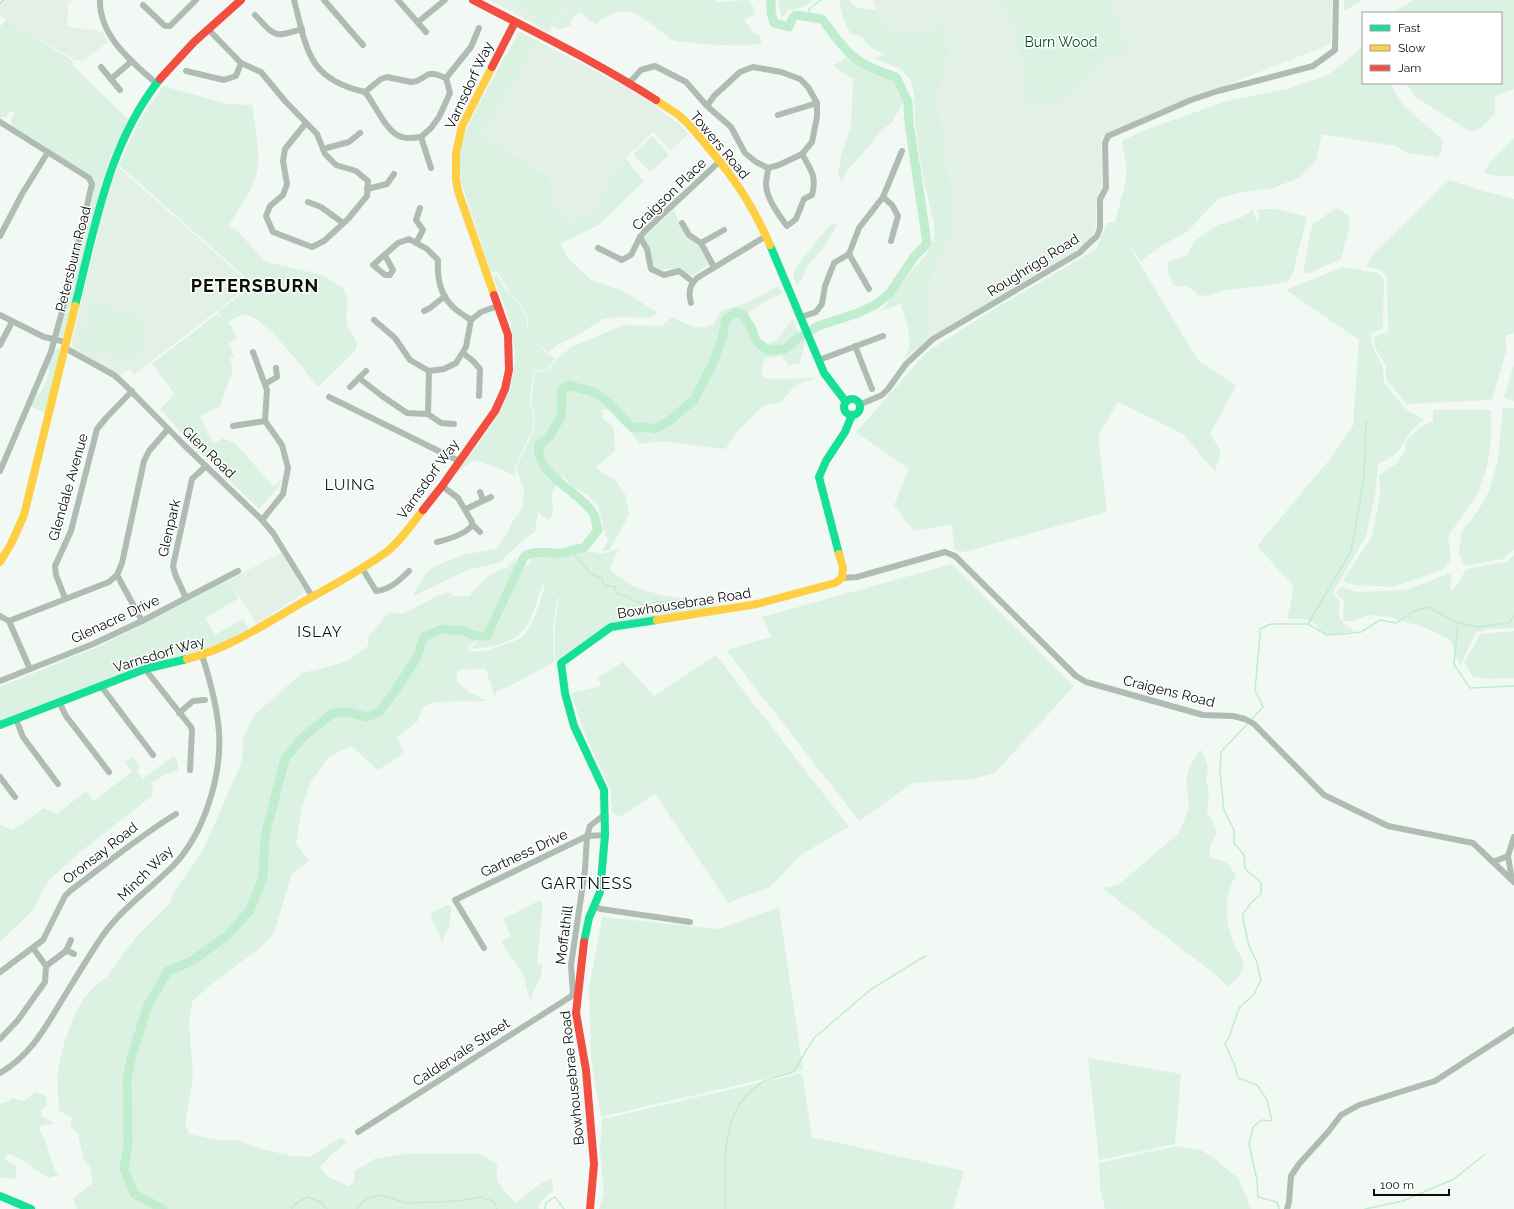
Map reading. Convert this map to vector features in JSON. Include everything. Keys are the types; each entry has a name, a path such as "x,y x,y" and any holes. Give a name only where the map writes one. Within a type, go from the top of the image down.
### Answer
{"street":[{"path":"100,0 102,16 108,32 132,62 157,84"},
{"path":"143,5 165,26 170,26 196,0"},
{"name":"Petersburn Road","path":"0,562 14,538 24,514 106,182 124,139 139,111 157,84 177,60 208,29 241,0"},
{"path":"294,0 308,52 317,65 326,76 339,83 365,92 372,100 386,124 394,133 401,137 421,137 431,128 439,117 450,93 446,78"},
{"path":"324,0 363,45"},
{"path":"398,0 426,32"},
{"path":"418,22 445,0"},
{"name":"Towers Road","path":"474,0 580,55 629,83 676,114 696,133 720,161 750,204 766,236 824,373 846,402"},
{"name":"Roughrigg Road","path":"859,405 882,395 906,364 933,339 1078,252 1094,240 1100,228 1100,199 1106,188 1105,143 1108,136 1191,100 1218,91 1313,66 1335,50 1336,0"},
{"path":"255,15 276,35 302,29"},
{"name":"Varnsdorf Way","path":"0,725 145,669 202,655 244,636 362,568 386,552 408,530 442,486 495,410 505,389 509,370 508,335 458,191 456,179 456,154 462,126 515,22"},
{"path":"446,78 471,47 479,28"},
{"path":"208,29 241,63 261,72 285,101 317,134 325,154 336,165 356,171 368,181 367,196 343,223 324,241 312,246 273,232 266,216 270,206 282,195 287,184 283,161 285,148 306,123"},
{"path":"111,79 132,62"},
{"path":"186,70 224,80 236,76 241,63"},
{"path":"629,83 641,70 655,66 686,82 707,106 731,127 745,153 756,162 768,168 779,165 802,154 812,142 817,117 817,103 808,87 800,79 781,72 753,67 740,72 714,96 707,106"},
{"path":"101,67 120,90"},
{"path":"365,92 381,80 387,78 411,82 417,81 429,74 435,74 446,78"},
{"path":"778,115 817,103"},
{"path":"0,122 89,178 92,184 64,304 53,340 51,352 0,471"},
{"path":"323,149 350,142 360,133"},
{"path":"421,137 431,168"},
{"path":"802,321 816,312 822,304 826,286 834,263 848,254 859,228 883,197 902,151"},
{"path":"0,236 22,194 48,152"},
{"path":"768,168 766,185 770,199 787,226 796,219 804,199 812,195 815,183 811,170 802,154"},
{"name":"Craigson Place","path":"598,248 622,260 631,255 640,238 720,161"},
{"path":"367,189 387,184 394,174"},
{"path":"883,197 892,205 898,216 891,241"},
{"path":"308,202 322,206 343,223"},
{"path":"416,243 423,230 416,220 420,208"},
{"path":"682,223 688,235 701,243 714,267"},
{"path":"701,243 724,230"},
{"path":"691,303 689,294 693,282 702,274 766,236"},
{"path":"640,238 647,249 651,269 664,275 679,271 693,282"},
{"path":"387,258 393,270 390,275 385,276 373,265 398,243 409,239 427,249 438,260 437,275 445,296 453,307 471,320"},
{"path":"848,254 868,289"},
{"path":"424,311 445,296"},
{"path":"374,320 395,338 410,360 429,371 444,369 456,363 466,347 471,320 481,312 498,306"},
{"path":"0,315 44,337 65,345"},
{"path":"0,344 12,322"},
{"path":"819,360 883,336"},
{"name":"Glen Road","path":"65,345 114,375 262,520 273,533 312,596"},
{"path":"855,346 872,389"},
{"path":"253,352 267,390 265,421 282,445 288,468 282,494 262,520"},
{"path":"463,353 480,369 479,396"},
{"path":"265,384 277,377 276,368"},
{"path":"350,387 366,371"},
{"path":"428,414 429,371"},
{"path":"860,377 866,374"},
{"path":"359,378 407,413 428,414 441,423 454,424"},
{"name":"Glendale Avenue","path":"65,598 56,575 55,566 71,530 98,429 106,418 132,391"},
{"path":"329,397 459,461"},
{"path":"842,578 843,568 819,476 821,468 849,426 852,415 858,412 859,405 854,400 846,402 845,407 846,411 852,415"},
{"path":"233,426 265,421"},
{"path":"9,621 109,582 117,575 122,563 144,461 149,451 168,429"},
{"name":"Glenpark","path":"186,598 173,566 192,479 206,466"},
{"path":"442,486 458,498 466,509 472,524 480,532"},
{"path":"480,492 483,500"},
{"path":"466,509 491,497"},
{"path":"437,542 454,537 469,530 472,524"},
{"name":"Craigens Road","path":"842,578 857,577 945,552 955,556 1076,676 1086,682 1203,715 1233,716 1245,719 1254,724 1324,796 1388,826 1473,843 1513,881"},
{"path":"362,568 376,591 383,590 399,581 409,571"},
{"name":"Glenacre Drive","path":"0,681 93,644 142,621 238,571"},
{"path":"117,575 142,621"},
{"name":"Bowhousebrae Road","path":"590,1209 594,1164 586,1070 576,1013 575,993 588,918 600,892 605,835 604,790 574,726 560,665 562,661 611,627 757,604 835,583 842,578"},
{"path":"0,616 9,621 30,669"},
{"name":"Minch Way","path":"0,1072 21,1058 36,1042 100,940 114,921 173,865 188,846 199,828 216,777 220,742 215,701 202,655"},
{"path":"145,669 191,727 190,770"},
{"path":"101,686 153,755"},
{"path":"179,713 193,701 205,700"},
{"path":"59,702 66,716 109,772"},
{"path":"16,719 23,737 58,784"},
{"path":"0,778 15,797"},
{"name":"Oronsay Road","path":"0,972 43,940 65,896 126,847 176,814"},
{"name":"Moffathill","path":"575,993 571,965 585,870 587,836 590,826 605,814"},
{"name":"Gartness Drive","path":"484,948 455,900 587,836 605,835"},
{"path":"1513,881 1508,856 1514,837"},
{"path":"1493,862 1508,856"},
{"path":"594,907 690,922"},
{"path":"46,966 66,950 71,940"},
{"path":"0,1039 18,1020 45,982 46,966 33,948"},
{"path":"66,950 74,954"},
{"name":"Caldervale Street","path":"358,1132 575,993"},
{"path":"1286,1209 1289,1202 1291,1176 1299,1164 1341,1115 1359,1105 1435,1081 1514,1030"},
{"path":"0,1196 31,1209"}],"shaded area":[{"path":"0,0 72,0 68,4 67,26 103,32 108,42 84,60 75,60 0,16"},
{"path":"489,0 573,0 550,31 546,32 536,27 535,24"},
{"path":"873,0 1332,0 1331,44 1104,136 1101,140 1102,187 1097,196 1095,230 1091,238 1084,245 1066,257 929,339 926,334 926,302 933,273 956,227 937,94 879,19"},
{"path":"538,41 627,88 658,108 679,124 689,134 670,150 653,132 625,158 588,217 566,221 557,213 552,197 550,174 481,135"},
{"path":"118,167 244,278 246,288 134,375 129,369 120,376 74,349 71,343 109,188"},
{"path":"281,553 305,592 257,624 229,580"}],"green space":[{"path":"514,0 569,0 547,27"},
{"path":"573,0 716,0 716,2 748,0 754,8 755,14 744,20 754,33 759,35 762,44 725,45 676,41 638,15 623,11 606,17 596,24 589,20 581,12 573,17 570,26 558,29 554,26"},
{"path":"778,0 814,0 804,7 789,10 782,18"},
{"path":"839,0 849,0 856,7 876,10 879,19 895,34 913,36 945,25 948,57 937,94 956,227 933,273 926,302 926,334 929,339 904,358 909,345 909,338 901,304 881,311 909,274 927,254 934,238 934,222 922,174 915,123 914,93 910,80 901,69 873,58 885,55 871,48 862,37 851,34 844,21"},
{"name":"Burn Wood","path":"1002,0 1109,0 1127,51 1099,63 1081,86 1073,89 1063,100 1028,103 1016,31"},
{"path":"1344,0 1363,0 1344,11"},
{"path":"1413,0 1514,0 1514,89 1495,96 1495,114 1482,127 1472,133 1416,97 1407,84 1502,84 1502,12 1395,12"},
{"path":"6,19 73,61 73,66 129,120 111,156 101,185 63,337 58,336 94,192 94,183 12,126 11,120 15,113 10,111 6,117 0,118 0,27"},
{"path":"519,32 538,41 481,135 550,175 552,197 557,213 566,221 588,217 625,158 644,181 599,225 560,244 569,259 591,280 623,291 658,313 652,317 619,317 603,319 578,335 557,345 548,353 532,338 546,353 555,359 547,369 534,371 529,403 534,418 532,431 515,467 516,474 514,476 501,469 474,460 456,473 480,441 501,408 508,391 513,372 515,353 512,332 493,277 497,275 505,289 519,304 527,320 527,327 529,331 528,320 520,303 510,294 497,271 491,273 461,182 459,159 463,137 478,105"},
{"path":"1362,46 1362,84 1390,84 1404,106 1442,139 1442,150 1438,157 1407,153 1396,146 1322,134 1316,161 1299,178 1273,188 1242,192 1219,198 1188,231 1161,246 1141,261 1125,239 1197,359 1236,386 1210,434 1221,451 1215,472 1183,434 1118,402 1098,436 1107,512 964,552 954,550 952,524 914,531 894,505 909,469 856,432 927,352 981,317 1096,249 1107,223 1115,222 1124,189 1127,170 1122,141 1142,131 1227,101 1287,89 1328,75 1356,53"},
{"path":"847,57 871,70 891,78 899,95 905,98 893,121 881,131 859,158 846,171 842,182 838,175 841,156 851,126 853,79 833,66"},
{"path":"163,86 228,104 252,105 258,148 257,173 249,193 229,225 238,232 266,262 323,275 344,289 348,301 346,314 347,325 357,343 355,351 318,387 275,335 256,319 247,315 242,315 228,323 231,325 237,338 229,343 234,357 230,358 233,370 220,406 200,416 213,444 223,438 236,444 273,486 282,479 279,487 259,509 194,447 160,409 175,394 152,364 217,314 226,321 217,312 248,289 246,278 119,165 138,123"},
{"path":"653,136 669,155 650,172 633,154"},
{"path":"1514,138 1514,176 1497,176 1484,173 1489,163"},
{"path":"1449,180 1514,199 1514,333 1505,336 1507,349 1492,400 1406,404 1386,379 1386,365 1376,349 1373,337 1388,332 1387,277 1380,270 1365,266 1375,252"},
{"path":"1337,208 1349,216 1349,228 1341,259 1307,274 1303,272 1312,224"},
{"path":"1257,209 1277,209 1307,217 1293,273 1287,282 1224,290 1208,296 1198,295 1188,286 1174,286 1168,273 1168,262 1188,255 1193,242 1218,225 1242,217 1253,210 1257,222 1259,218"},
{"path":"674,210 682,229 699,247 709,264 691,277 678,270 655,268 643,238"},
{"path":"831,224 837,225 826,244 806,268 802,279 797,286 793,276 798,264"},
{"path":"1343,267 1378,273 1384,279 1383,328 1370,334 1374,350 1383,367 1384,383 1408,411 1424,419 1412,430 1397,453 1378,465 1375,496 1366,536 1333,592 1340,603 1339,617 1346,626 1356,631 1325,636 1313,622 1309,620 1287,619 1294,587 1257,546 1330,459 1353,426 1359,340 1286,290"},
{"path":"778,286 782,294 767,300 749,312 758,348 777,340 793,319 796,328 805,343 799,364 789,365 781,356 765,358 761,373 766,379 816,378 796,385 779,403 764,405 739,430 725,449 662,441 640,444 617,416 607,409 601,410 603,419 614,427 615,451 596,467 603,474 614,478 625,494 629,515 609,551 602,551 608,540 603,528 598,505 589,496 573,487 562,475 552,493 553,512 549,520 538,513 535,532 522,541 499,563 467,570 412,597 425,574 433,567 462,555 495,549 506,536 511,524 522,509 524,489 516,468 533,432 535,417 531,403 535,372 548,370 557,359 571,347 624,325 661,326 672,317 692,326 708,326 714,324 720,311 745,304"},
{"path":"90,302 148,320 138,361 79,347"},
{"path":"56,348 60,350 46,413 30,406 36,393 40,394 50,371 47,369"},
{"path":"1514,365 1514,401 1504,397"},
{"path":"1503,408 1514,408 1514,550 1503,559 1464,566 1459,552 1462,531 1478,511 1489,491 1498,460"},
{"path":"1433,410 1491,410 1491,431 1488,462 1475,498 1448,536 1451,561 1442,570 1393,587 1354,585 1343,581 1372,536 1380,496 1379,475 1396,464 1404,453 1407,440 1419,428 1433,421"},
{"path":"619,549 609,569 632,586 661,595 720,604 714,608 610,623 555,661 555,622 559,599 549,590 558,599 553,622 554,662 498,691 494,696 486,669 458,670 456,681 469,692 487,701 436,702 423,707 417,722 397,737 404,753 378,770 351,746 329,757 310,783 301,811 296,844 309,861 292,873 274,933 261,947 209,986 192,1002 189,1024 193,1073 185,1123 189,1134 219,1140 237,1140 261,1149 292,1156 309,1157 342,1137 346,1143 330,1156 320,1167 328,1177 349,1186 354,1182 355,1171 374,1159 404,1154 480,1154 497,1164 497,1181 515,1203 540,1184 552,1178 553,1191 540,1202 539,1209 77,1209 73,1198 93,1183 90,1167 84,1160 77,1132 70,1127 72,1118 59,1111 57,1074 64,1043 73,1018 83,999 95,986 108,976 138,935 171,902 172,895 202,852 241,764 243,751 242,740 254,715 302,673 339,664 350,659 368,646 368,637 389,612 403,614 435,597 448,592 453,596 469,596 490,574 508,567 516,558 519,580 524,568 533,558 543,555 553,558 578,552 594,552 602,554","holes":["543,584 545,586 532,622 520,638 486,651 478,652 467,649 494,626 514,589 498,625 469,649 485,648 501,644 516,637 527,625"]},
{"path":"1514,555 1514,628 1487,629 1476,632 1460,666 1450,640 1426,628 1390,617 1369,615 1353,621 1343,621 1344,601 1335,592 1341,587 1356,592 1405,590 1451,573 1451,591 1458,584 1466,569 1506,562"},
{"path":"952,564 1074,686 995,773 973,779 913,783 859,821 726,650 771,637 762,617"},
{"path":"229,580 239,598 205,618 215,635 243,619 249,630 202,653 151,663 0,722 0,687 102,645"},
{"path":"1514,631 1514,678 1487,679 1473,677 1464,662 1481,634"},
{"path":"716,655 849,827 802,854 770,887 728,903 655,794 620,817 612,812 610,788 586,737 571,693 601,686 598,678 623,662 654,696"},
{"path":"1200,749 1204,755 1208,768 1206,780 1209,792 1207,813 1214,824 1217,834 1210,845 1209,858 1226,862 1236,876 1227,900 1227,918 1231,936 1241,956 1243,966 1240,974 1229,987 1215,974 1102,888 1118,885 1179,833 1189,808 1186,781 1189,768"},
{"path":"173,756 176,757 179,770 164,775 152,783 153,795 79,853 49,880 31,912 0,942 0,825 13,830 44,808 57,814 86,791 93,801 132,772 125,762 133,757 140,767 137,771 143,779"},
{"path":"540,900 543,904 537,964 542,965 542,973 530,1000 523,974 501,942 511,936 503,919"},
{"path":"447,905 452,907 449,926 442,942 430,914"},
{"path":"779,907 803,1070 601,1117 591,1059 589,989 602,917 720,929"},
{"path":"1088,1058 1181,1074 1175,1144 1099,1160"},
{"path":"802,1073 812,1137 964,1171 953,1209 599,1209 604,1193 600,1151 602,1119"},
{"path":"36,1092 45,1096 47,1104 41,1111 42,1117 51,1121 53,1124 43,1125 39,1128 46,1143 54,1169 59,1175 49,1178 32,1168 30,1165 10,1154 7,1154 5,1159 16,1166 16,1179 0,1177 0,1104 9,1101 11,1098 24,1101"},
{"path":"1177,1146 1201,1150 1215,1159 1239,1179 1251,1209 1105,1209 1100,1187 1099,1163"}],"waterway":[{"path":"163,1209 134,1194 124,1168 128,1144 127,1078 132,1055 148,1005 168,971 190,962 227,936 250,910 263,877 265,836 285,759 303,737 333,713 346,712 367,717 379,712 394,693 416,659 424,637 442,629 464,631 475,636 487,636 524,557 538,552 563,553 578,548 584,548 598,530 593,513 578,497 550,474 540,456 539,445 549,437 561,417 562,390 569,385 593,392 604,399 633,428 647,427 655,429 669,421 694,400 713,363 722,338 726,319 736,312 742,314 751,327 756,341 767,350 785,349 798,338 818,326 858,313 875,305 889,294 914,257 927,243 909,123 908,102 896,77 859,61 841,44 822,19 795,15 789,27 774,23 771,13 771,0"},
{"path":"811,17 809,9 821,0"},
{"path":"1308,624 1351,551 1364,479 1366,421"},
{"path":"570,550 590,573 602,579 604,585 615,587 617,594 623,595 646,606 658,601 670,605 693,607 708,603"},
{"path":"1251,720 1263,707 1255,690 1260,629 1271,624 1308,624 1327,635 1361,632 1380,620 1396,623 1414,611 1428,607 1458,623 1478,627 1509,623 1514,616"},
{"path":"1458,623 1454,664 1470,688 1514,686"},
{"path":"1248,723 1221,752 1220,772 1224,810 1234,830 1234,843 1244,855 1245,869 1261,882 1261,894 1251,903 1243,914 1249,946 1256,960 1261,980 1254,994 1239,1008 1230,1035 1225,1044 1235,1066 1238,1078 1257,1085 1267,1100 1272,1121 1262,1120 1253,1127 1249,1144 1257,1180 1258,1197 1277,1202 1279,1209"},
{"path":"725,1209 725,1157 727,1140 731,1123 737,1108 747,1095 761,1083 793,1072 814,1038 870,990 925,956"},
{"path":"1365,1209 1403,1201 1454,1179 1484,1155"},
{"path":"357,1209 366,1199 380,1195 406,1203 459,1201 479,1197 494,1201 497,1209"},
{"path":"292,1209 295,1204 307,1197 321,1202 327,1209"},
{"path":"545,1209 546,1203 555,1197 564,1209"}],"traffic: fast":[{"path":"75,306 97,217 116,159 142,104 160,79"},
{"path":"770,245 824,373 846,402"},
{"path":"852,399 859,404 860,407 855,414 852,415 845,410 844,407 849,400 852,399"},
{"path":"839,554 819,477 826,461 845,432 852,415"},
{"path":"584,942 589,918 600,892 605,835 604,790 574,726 565,693 561,663 611,627 657,620"},
{"path":"0,725 145,669 187,659"},
{"path":"0,1196 31,1209"}],"traffic: slow":[{"path":"492,67 462,126 456,153 456,179 458,191 494,295"},
{"path":"656,100 677,114 696,132 742,192 757,217 770,245"},
{"path":"0,562 11,544 24,515 75,306"},
{"path":"187,659 202,655 244,636 364,567 396,544 423,510"},
{"path":"657,620 757,604 835,583 842,578 843,568 839,554"}],"traffic: jam":[{"path":"160,79 194,42 241,0"},
{"path":"473,0 589,61 656,100"},
{"path":"492,67 515,22"},
{"path":"423,510 442,486 495,411 505,389 509,370 508,335 494,295"},
{"path":"584,942 576,1013 586,1070 594,1164 590,1209"}],"district":[{"name":"PETERSBURN","path":"255,285"},
{"name":"LUING","path":"350,485"},
{"name":"ISLAY","path":"320,632"},
{"name":"GARTNESS","path":"587,883"}]}
